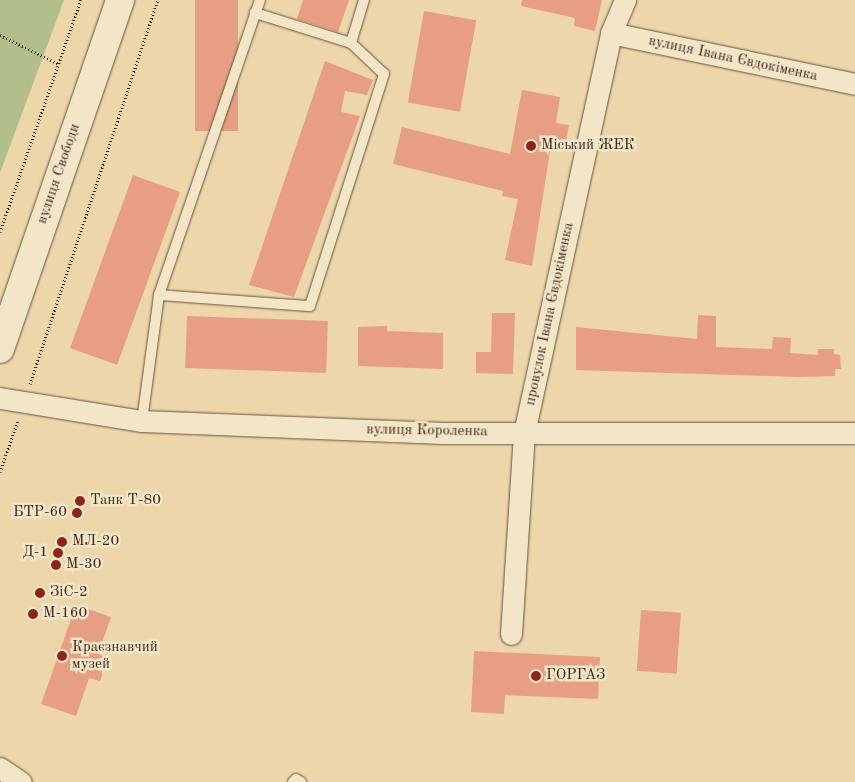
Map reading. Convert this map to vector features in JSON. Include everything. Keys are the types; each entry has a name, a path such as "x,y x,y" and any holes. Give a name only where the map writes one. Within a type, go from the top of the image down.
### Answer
{"main road":[{"name":"вулиця Свободи","path":"0,349 120,0"}],"street":[{"name":"провулок Івана Євдокіменка","path":"511,634 524,433 611,33 624,0"},
{"name":"вулиця Івана Євдокіменка","path":"611,33 855,84"},
{"name":"вулиця Короленка","path":"0,398 142,421 524,433 855,433"},
{"path":"0,768 21,782"}],"lane":[{"path":"142,421 159,295 260,0"},
{"path":"351,43 364,0"},
{"path":"159,295 310,306 384,74 351,43 255,13"},
{"path":"293,782 296,779 301,782"}],"path":[{"path":"0,232 57,63 81,0"},
{"path":"0,472 158,0"},
{"path":"0,35 57,63"}],"green space":[{"path":"0,0 64,0 0,173"}],"building":[{"path":"195,0 238,0 238,131 195,131"},
{"path":"303,0 349,0 338,32 297,19"},
{"path":"522,0 602,0 595,31 574,26 575,18 521,6"},
{"path":"424,11 476,20 460,112 408,103"},
{"path":"325,61 373,80 367,95 345,91 341,112 360,116 294,297 249,285"},
{"path":"522,90 560,97 556,123 569,125 565,147 551,145 532,266 505,260 518,199 502,196 503,191 393,164 402,127 510,154"},
{"path":"133,175 180,192 117,365 70,348"},
{"path":"492,313 515,313 513,374 476,373 476,352 491,352"},
{"path":"698,315 716,316 716,347 772,349 773,337 791,338 790,353 818,355 818,349 834,349 834,354 840,355 841,369 835,369 835,376 798,377 576,370 576,327 697,339"},
{"path":"187,316 328,321 326,373 185,368"},
{"path":"387,326 387,331 443,333 443,369 358,366 358,327"},
{"path":"76,605 111,617 98,654 108,658 100,681 89,678 76,716 41,704"},
{"path":"641,610 681,613 677,674 637,671"},
{"name":"ГОРГАЗ","path":"474,651 600,657 598,699 505,695 504,714 471,712"}],"place":[{"name":"Міський ЖЕК","path":"531,146"},
{"name":"Танк Т-80","path":"80,501"},
{"name":"БТР-60","path":"77,513"},
{"name":"МЛ-20","path":"62,542"},
{"name":"Д-1","path":"58,553"},
{"name":"М-30","path":"56,565"},
{"name":"ЗіС-2","path":"40,593"},
{"name":"М-160","path":"33,614"},
{"name":"Краєзнавчий музей","path":"62,656"},
{"name":"ГОРГАЗ","path":"536,676"}]}
